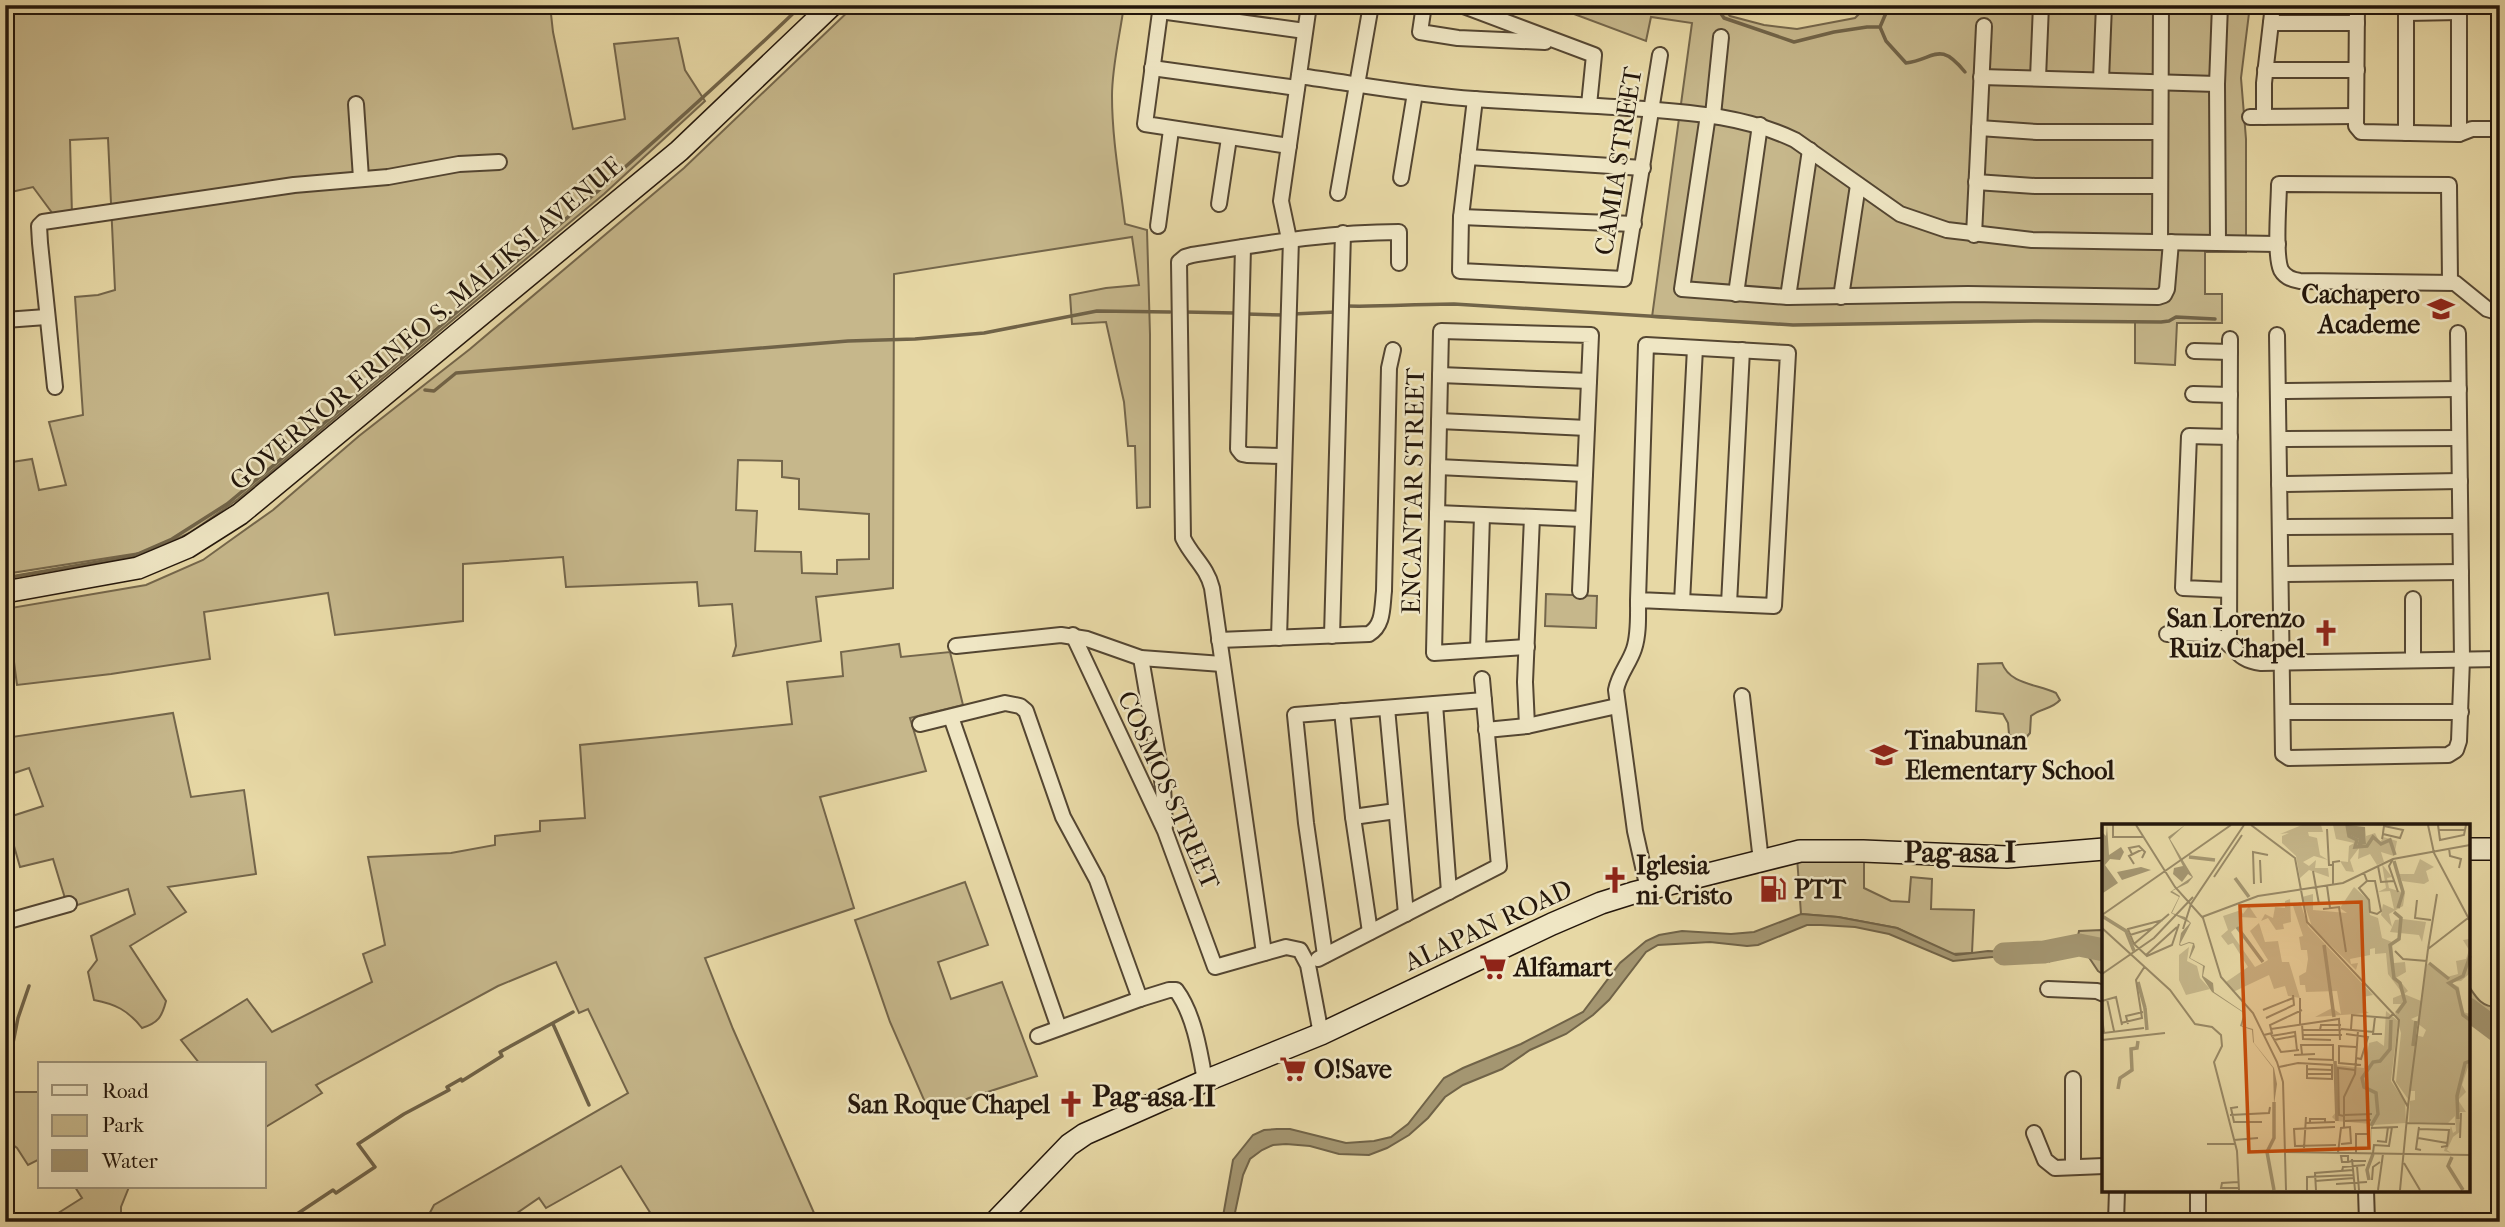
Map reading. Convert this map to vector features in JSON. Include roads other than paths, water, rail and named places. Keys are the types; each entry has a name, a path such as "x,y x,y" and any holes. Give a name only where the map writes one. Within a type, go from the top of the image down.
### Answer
{"street":[{"name":"GOVERNOR ERINEO S. MALIKSI AVENUE","path":"5,592 107,574 151,563 188,547 240,514 679,151 832,5"},
{"path":"1279,638 1290,239 1281,201 1309,5"},
{"path":"1338,192 1371,5"},
{"path":"1424,5 1420,32 1458,37 1557,42"},
{"path":"1461,5 1594,55 1588,105"},
{"path":"2038,78 2041,5"},
{"path":"2101,80 2104,5"},
{"path":"1721,37 1682,289 1841,298 1968,294 2158,297 2164,295 2167,289 2159,186 2161,5"},
{"path":"2218,243 2217,84 2220,5"},
{"path":"2273,5 2257,117 2356,116"},
{"path":"2357,5 2356,126 2361,132 2461,134 2472,139 2500,138"},
{"path":"1289,146 1145,124 1152,68 1161,8 1305,31"},
{"path":"2406,133 2406,9 2459,9 2461,134"},
{"path":"2271,23 2357,23"},
{"path":"1974,235 1984,26"},
{"name":"CAMIA STREET","path":"1461,217 1460,271 1624,279 1660,55"},
{"path":"1152,68 1298,82 1357,84 1475,99 1711,115 1760,125 1795,140 1900,214 1947,230 2032,240 2278,244"},
{"path":"2265,70 2357,69"},
{"path":"1981,77 2217,84"},
{"path":"1401,178 1415,93"},
{"path":"1475,99 1461,217 1634,224"},
{"path":"356,104 361,178"},
{"path":"1736,294 1760,125"},
{"path":"1979,128 2037,132 2159,132"},
{"path":"2461,134 2472,129 2500,129"},
{"path":"1157,226 1171,130"},
{"path":"1219,204 1229,138"},
{"path":"1788,297 1810,150"},
{"path":"1468,157 1643,168"},
{"path":"55,387 39,226 43,222 294,185 408,174 459,164 499,162"},
{"path":"1976,182 2035,186 2159,186"},
{"path":"2450,282 2449,185 2279,184 2278,244 2281,270 2286,276 2300,281 2450,282 2460,285 2487,309 2500,313"},
{"path":"1841,298 1858,185"},
{"path":"1321,1034 1305,955 1293,947 1264,953 1209,577 1183,538 1178,268 1185,257 1343,233 1399,232 1399,263"},
{"path":"1332,636 1343,233"},
{"path":"1243,247 1238,449 1247,455 1283,456"},
{"path":"5,320 46,317"},
{"name":"ENCANTAR STREET","path":"1478,650 1434,653 1441,331 1591,335 1589,381"},
{"path":"2277,335 2283,754 2289,758 2448,755 2456,750 2461,712 2462,659 2458,333"},
{"path":"1638,600 1773,606 1787,353 1646,345 1636,641 1618,682 1617,706 1635,831 1648,889"},
{"path":"2194,351 2230,345 2229,645"},
{"path":"1682,602 1695,348"},
{"path":"1219,640 1368,634 1376,629 1380,621 1387,514 1389,369 1393,350"},
{"path":"1729,604 1742,350"},
{"path":"1440,374 1589,381 1580,591"},
{"path":"2278,391 2459,390"},
{"path":"2193,394 2230,395"},
{"path":"1439,421 1587,428"},
{"path":"2229,590 2183,588 2189,436 2230,437"},
{"path":"2278,439 2459,438"},
{"path":"1438,467 1585,474"},
{"path":"2279,484 2460,481"},
{"path":"1437,513 1583,519"},
{"path":"1482,515 1478,650 1527,647"},
{"path":"1528,726 1525,682 1532,517"},
{"path":"2280,527 2460,526"},
{"path":"2281,574 2461,572"},
{"path":"2413,599 2413,660"},
{"path":"2167,634 2217,636 2247,660 2282,663 2500,659"},
{"path":"956,646 1073,635 1141,658 1222,663"},
{"name":"COSMOS STREET","path":"1073,635 1165,831 1215,967 1264,953"},
{"path":"1141,658 1163,786 1165,831"},
{"path":"1308,965 1499,866 1482,679"},
{"path":"1742,696 1761,861"},
{"path":"1325,955 1306,823 1295,715 1484,700"},
{"path":"920,724 1005,703 1013,703 1026,711 1063,817 1097,880 1140,999"},
{"path":"1435,704 1449,892"},
{"path":"1486,730 1528,726 1617,706"},
{"path":"1387,708 1406,914"},
{"path":"1342,711 1353,817 1370,932"},
{"path":"2283,712 2461,712"},
{"path":"951,717 1059,1028"},
{"path":"1353,817 1395,811"},
{"name":"ALAPAN ROAD","path":"995,1222 1069,1145 1110,1122 1321,1034 1601,903 1800,851 2007,857 2102,849"},
{"path":"2470,849 2500,849"},
{"path":"5,922 68,904"},
{"path":"2048,989 2097,990 2102,993"},
{"path":"1038,1036 1140,999 1176,990 1181,996 1193,1030 1205,1081"},
{"path":"2073,1079 2073,1167"},
{"path":"2034,1133 2045,1160 2054,1168 2102,1166"},
{"path":"2116,1222 2117,1192"},
{"path":"2198,1192 2198,1222"},
{"path":"2366,1192 2367,1222"}],"water":[{"path":"1801,914 1838,917 1897,928 1956,955 1988,951 2033,953 1953,961 1889,934 1855,927 1821,925 1807,925 1758,945 1710,942 1658,945 1646,952 1609,1000 1593,1015 1566,1034 1530,1050 1502,1069 1463,1085 1445,1097 1428,1118 1409,1135 1387,1148 1369,1155 1339,1154 1310,1146 1286,1144 1273,1145 1262,1150 1250,1159 1243,1175 1233,1222 1222,1222 1233,1160 1253,1135 1264,1130 1290,1129 1346,1143 1391,1137 1408,1124 1444,1078 1521,1044 1583,1012 1620,963 1646,941 1659,935 1682,931 1731,934 1754,932"}],"waterway":[{"path":"5,578 133,556 172,539 227,504 591,197 802,5"},
{"path":"1715,5 1724,18 1794,42 1834,32 1880,27 1886,13 1882,5"},
{"path":"1880,27 1886,41 1906,63 1943,54 1965,72"},
{"path":"1346,306 1454,304 1793,325 2161,322 2176,317 2215,319"},
{"path":"425,390 434,391 456,373 848,341 984,333 1097,311 1170,312"},
{"path":"1185,312 1235,313"},
{"path":"1293,314 1336,312"},
{"path":"1246,314 1284,315"},
{"path":"2004,954 2044,952 2079,945 2102,950"},
{"path":"5,1083 18,1018 29,986"},
{"path":"2470,1010 2500,1033"},
{"path":"285,1222 333,1190 336,1193 375,1167 358,1144 404,1114 449,1090 447,1087 461,1079 462,1081 502,1056 500,1052 573,1012"},
{"path":"553,1024 589,1105"}],"place":[{"name":"Cachapero Academe","path":"2441,309"},
{"name":"San Lorenzo Ruiz Chapel","path":"2326,633"},
{"name":"Tinabunan Elementary School","path":"1884,755"},
{"name":"Iglesia ni Cristo","path":"1615,880"},
{"name":"PTT","path":"1773,889"},
{"name":"Alfamart","path":"1493,967"},
{"name":"O!Save","path":"1293,1069"},
{"name":"San Roque Chapel","path":"1071,1104"}],"district":[{"name":"Pag-asa I","path":"1960,852"},
{"name":"Pag-asa II","path":"1154,1096"}]}
